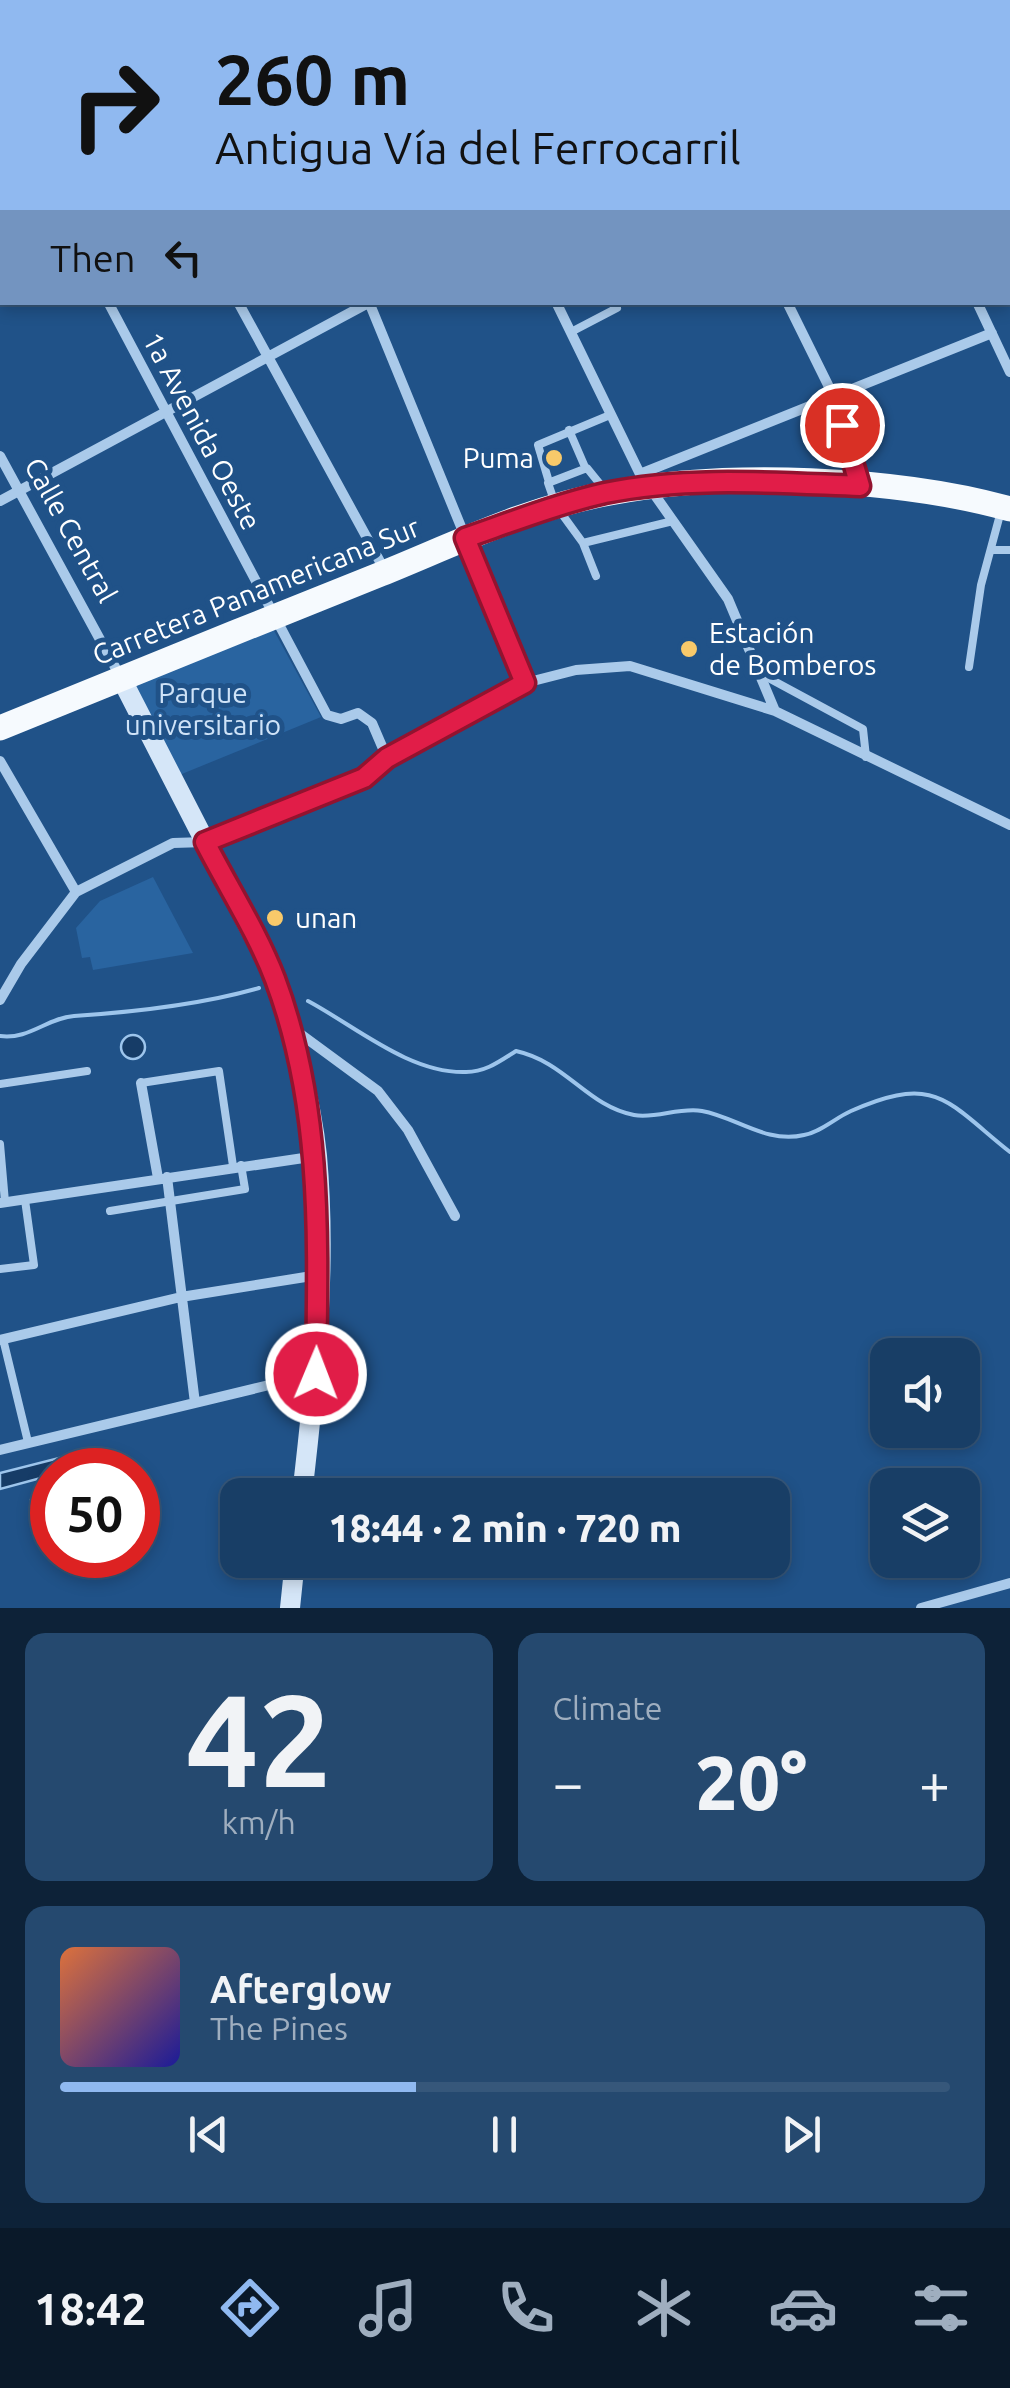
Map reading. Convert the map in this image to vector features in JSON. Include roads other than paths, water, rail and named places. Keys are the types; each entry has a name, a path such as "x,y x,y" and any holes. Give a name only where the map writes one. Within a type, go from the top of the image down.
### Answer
{"highway":[{"name":"Carretera Panamericana Sur","path":"0,728 386,572 552,494 607,493 644,480 860,486 1006,508"}],"main road":[{"name":"Calle Central","path":"121,678 274,976 290,1027 316,1156 316,1374 304,1478"},
{"path":"290,1608 293,1578"}],"street":[{"name":"1a Avenida Oeste","path":"110,305 326,715 341,719 358,713 372,723 387,758"},
{"path":"240,305 386,572"},
{"path":"0,501 365,305"},
{"path":"370,305 525,683"},
{"path":"557,305 644,480 728,599 775,710"},
{"path":"788,305 833,394 860,486"},
{"path":"978,305 1010,372"},
{"path":"644,480 833,394 992,333"},
{"name":"Calle Central","path":"0,456 121,678"},
{"path":"0,1000 20,964 76,892 172,843 205,842 364,778 387,758 525,683 576,670 630,666 775,710 866,758 1010,825"},
{"path":"0,761 76,892"},
{"path":"290,1027 378,1090 408,1130 455,1216"},
{"path":"141,1083 170,1202 195,1403"},
{"path":"2,1202 316,1156"},
{"path":"2,1340 181,1297 318,1275"},
{"path":"0,1450 316,1374"},
{"path":"921,1608 1010,1584"}],"lane":[{"path":"570,332 617,308"},
{"path":"596,576 583,542 552,494 538,445 610,415"},
{"path":"568,430 584,468"},
{"path":"552,494 584,468 590,469 607,493"},
{"path":"969,667 991,550 1006,508"},
{"path":"583,542 673,521"},
{"path":"991,550 1010,550"},
{"path":"758,672 791,694 863,729 866,758"},
{"path":"0,1084 88,1070"},
{"path":"110,1210 245,1189 220,1072 141,1083"},
{"path":"0,1144 2,1202"},
{"path":"0,1269 34,1265 25,1200"},
{"path":"2,1340 28,1442"}],"waterway":[{"path":"0,1036 20,1035 64,1018 167,1007 259,988"},
{"path":"308,1001 384,1047 424,1065 473,1072 516,1051 549,1064 603,1103 634,1115 702,1111 764,1133 790,1137 816,1131 880,1100 922,1094 955,1107 1010,1152"}],"place":[{"name":"Puma","path":"554,458"},
{"name":"Estación de Bomberos","path":"689,649"},
{"name":"unan","path":"275,918"}],"park label":[{"name":"Parque universitario","path":"203,709"}]}
